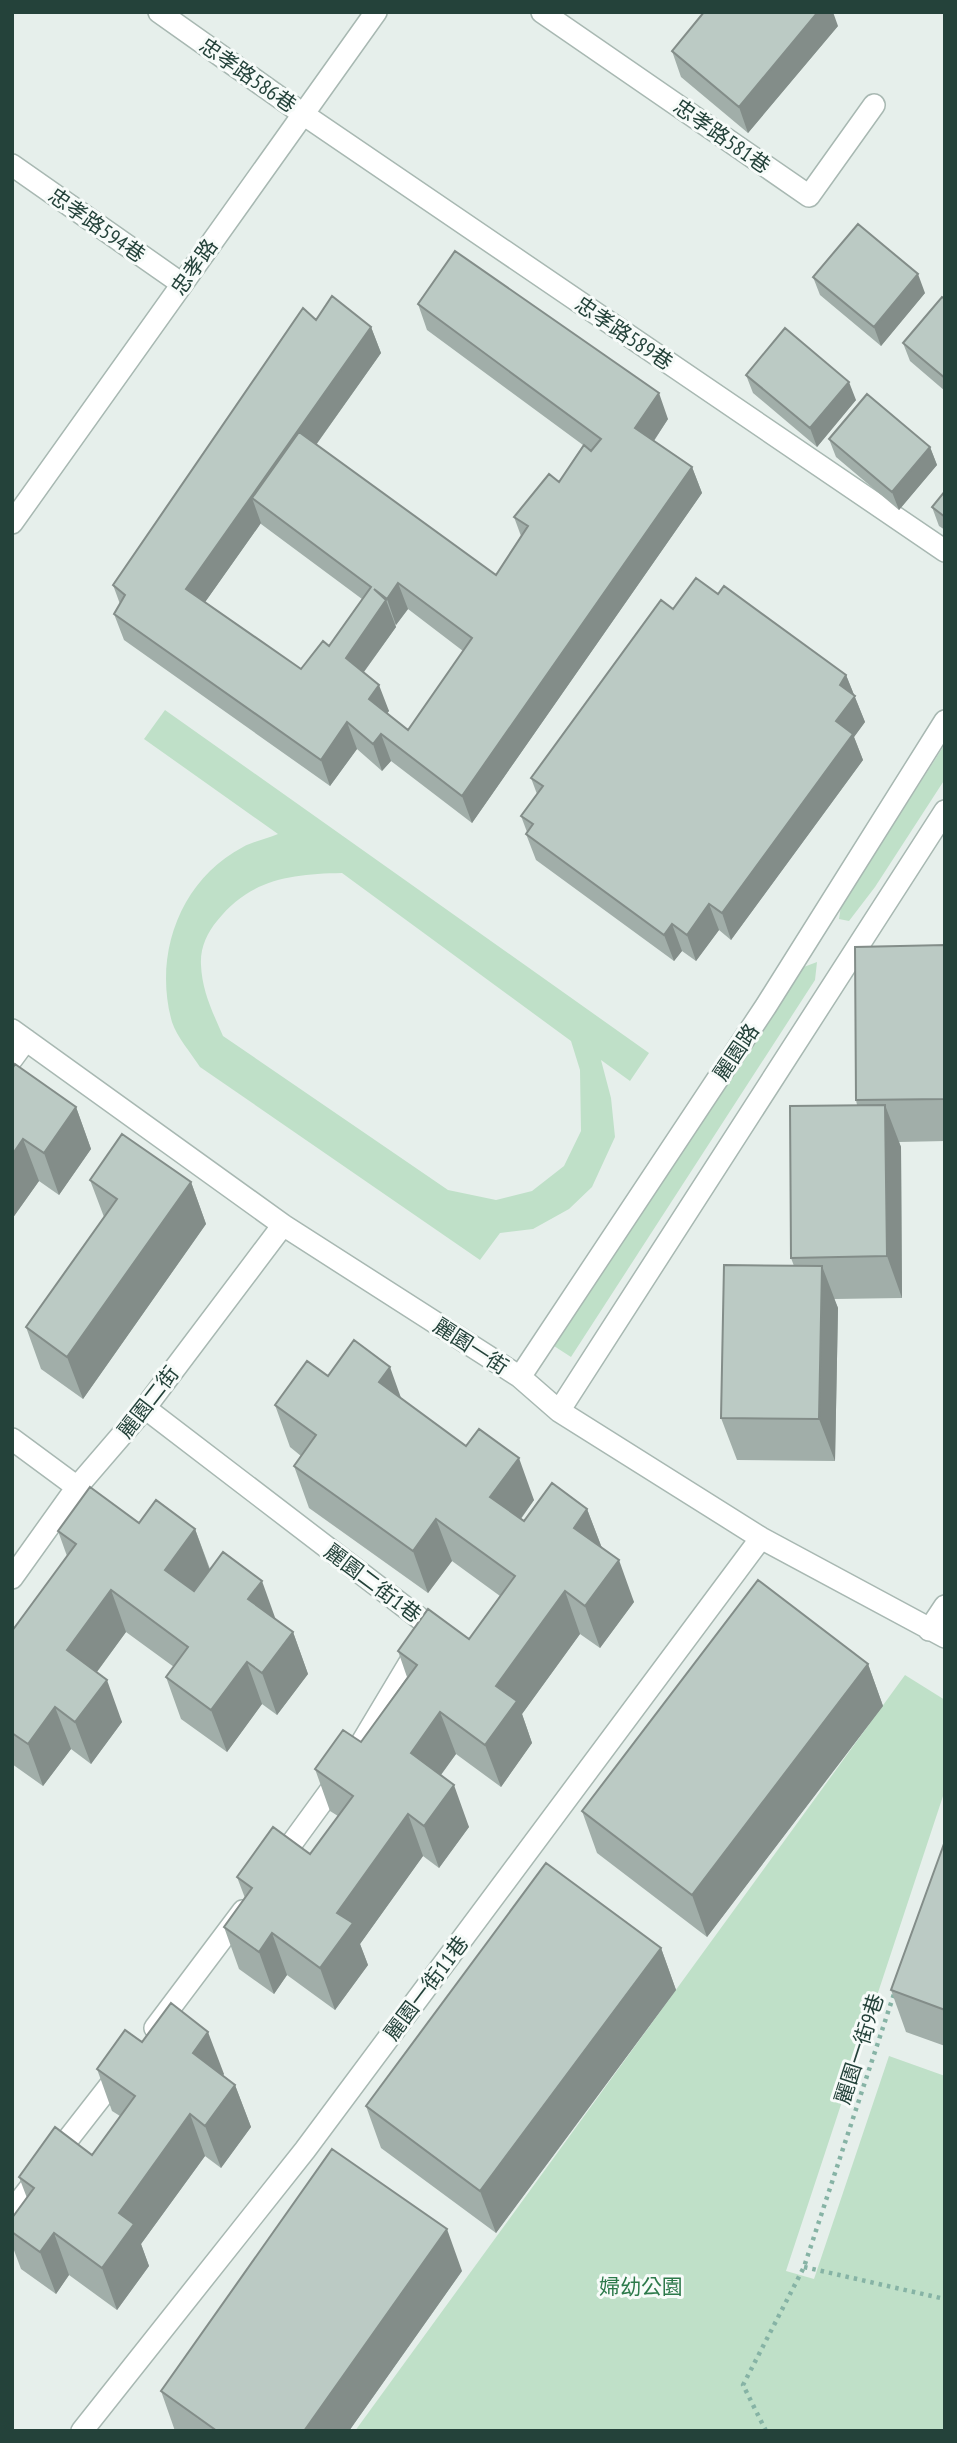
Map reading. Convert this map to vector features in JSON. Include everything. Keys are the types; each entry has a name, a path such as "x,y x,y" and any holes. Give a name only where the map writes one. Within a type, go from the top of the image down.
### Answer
{"street":[{"name":"忠孝路586巷","path":"159,12 303,114"},
{"name":"忠孝路","path":"12,523 376,12"},
{"name":"忠孝路581巷","path":"542,12 809,196 874,106"},
{"name":"忠孝路589巷","path":"303,114 945,551"},
{"name":"忠孝路594巷","path":"12,165 182,284"},
{"name":"麗園路","path":"520,1377 766,1006 945,722"},
{"path":"559,1411 945,811"},
{"name":"麗園一街","path":"19,1035 283,1225 520,1377 559,1411 761,1538 937,1633"},
{"path":"12,1059 19,1035"},
{"name":"麗園二街","path":"12,1578 77,1487 145,1408 283,1225"},
{"name":"麗園二街1巷","path":"12,2211 136,2053 346,1769 431,1627 145,1408"},
{"path":"12,1439 77,1487"},
{"name":"麗園一街11巷","path":"82,2431 313,2139 761,1538"},
{"path":"937,1633 945,1606"}],"path":[{"name":"麗園一街9巷","path":"766,2431 743,2385 804,2267 898,1983"},
{"path":"804,2267 945,2299"}],"green space":[{"path":"165,710 649,1053 630,1081 601,1060 611,1098 615,1137 592,1187 569,1209 533,1229 500,1233 480,1260 200,1067 174,1028 167,997 166,971 177,922 188,899 221,861 247,845 278,834 144,739","holes":["342,873 571,1041 580,1070 581,1131 564,1166 532,1191 496,1200 448,1190 223,1036 203,984 203,947 213,926 230,907 258,888 289,878"]},
{"path":"945,744 945,779 875,887 849,921 839,919 841,906"},
{"path":"817,962 815,980 571,1357 554,1346 801,968"},
{"name":"婦幼公園","path":"905,1675 945,1700 945,1790 786,2271 814,2279 889,2056 945,2076 945,2431 355,2431"}],"building":[{"path":"704,12 818,12 739,107 672,51"},
{"path":"858,224 918,274 874,327 813,277"},
{"path":"455,251 659,393 635,428 692,467 462,796 381,734 373,744 347,722 321,760 114,614 125,595 113,585 303,308 316,320 332,296 371,327 186,589 301,669 323,641 329,646 371,587 252,498 299,432 496,575 528,526 514,517 549,474 559,482 584,445 591,451 601,439 418,304","holes":["398,583 472,638 408,730 369,699 379,685 346,658 386,600 374,589 387,599"]},
{"path":"942,297 945,299 945,378 903,343"},
{"path":"785,328 849,382 810,428 746,375"},
{"path":"867,394 930,447 892,492 829,439"},
{"path":"945,491 945,517 932,507"},
{"path":"696,578 718,594 724,586 846,675 840,685 855,696 836,721 853,734 722,913 709,904 687,935 672,924 664,935 526,834 533,824 521,816 543,786 531,778 661,600 673,609"},
{"path":"945,945 945,1099 856,1100 855,947"},
{"path":"15,1064 76,1107 44,1153 23,1139 12,1155 12,1069"},
{"path":"885,1105 887,1256 791,1258 790,1106"},
{"path":"122,1134 191,1182 67,1357 26,1327 117,1199 90,1180"},
{"path":"724,1265 822,1266 819,1419 721,1418"},
{"path":"354,1340 390,1367 379,1382 466,1446 479,1429 519,1458 490,1497 524,1521 552,1483 587,1509 574,1528 619,1560 585,1606 565,1591 496,1686 517,1701 485,1745 440,1712 411,1753 454,1785 424,1826 408,1814 337,1913 353,1923 320,1968 272,1933 259,1952 224,1927 252,1888 237,1877 273,1827 310,1854 353,1796 315,1769 343,1730 361,1742 417,1665 398,1651 428,1609 469,1639 515,1576 436,1519 413,1551 294,1466 316,1435 275,1405 307,1361 328,1376"},
{"path":"90,1487 139,1523 156,1500 195,1529 165,1570 194,1591 223,1552 262,1581 248,1599 293,1632 262,1673 247,1662 211,1710 166,1677 188,1647 111,1590 67,1650 107,1680 75,1722 55,1707 28,1744 12,1733 12,1631 76,1544 58,1531"},
{"path":"758,1580 868,1664 692,1895 582,1811"},
{"path":"945,1841 945,2010 891,1990"},
{"path":"546,1863 661,1948 480,2191 366,2106"},
{"path":"171,2003 208,2032 193,2053 235,2085 205,2126 190,2114 119,2213 134,2224 102,2268 54,2233 40,2252 12,2232 12,2218 34,2188 19,2177 55,2127 92,2155 135,2096 97,2069 125,2030 142,2042"},
{"path":"332,2149 447,2229 304,2431 217,2431 161,2391"}]}
